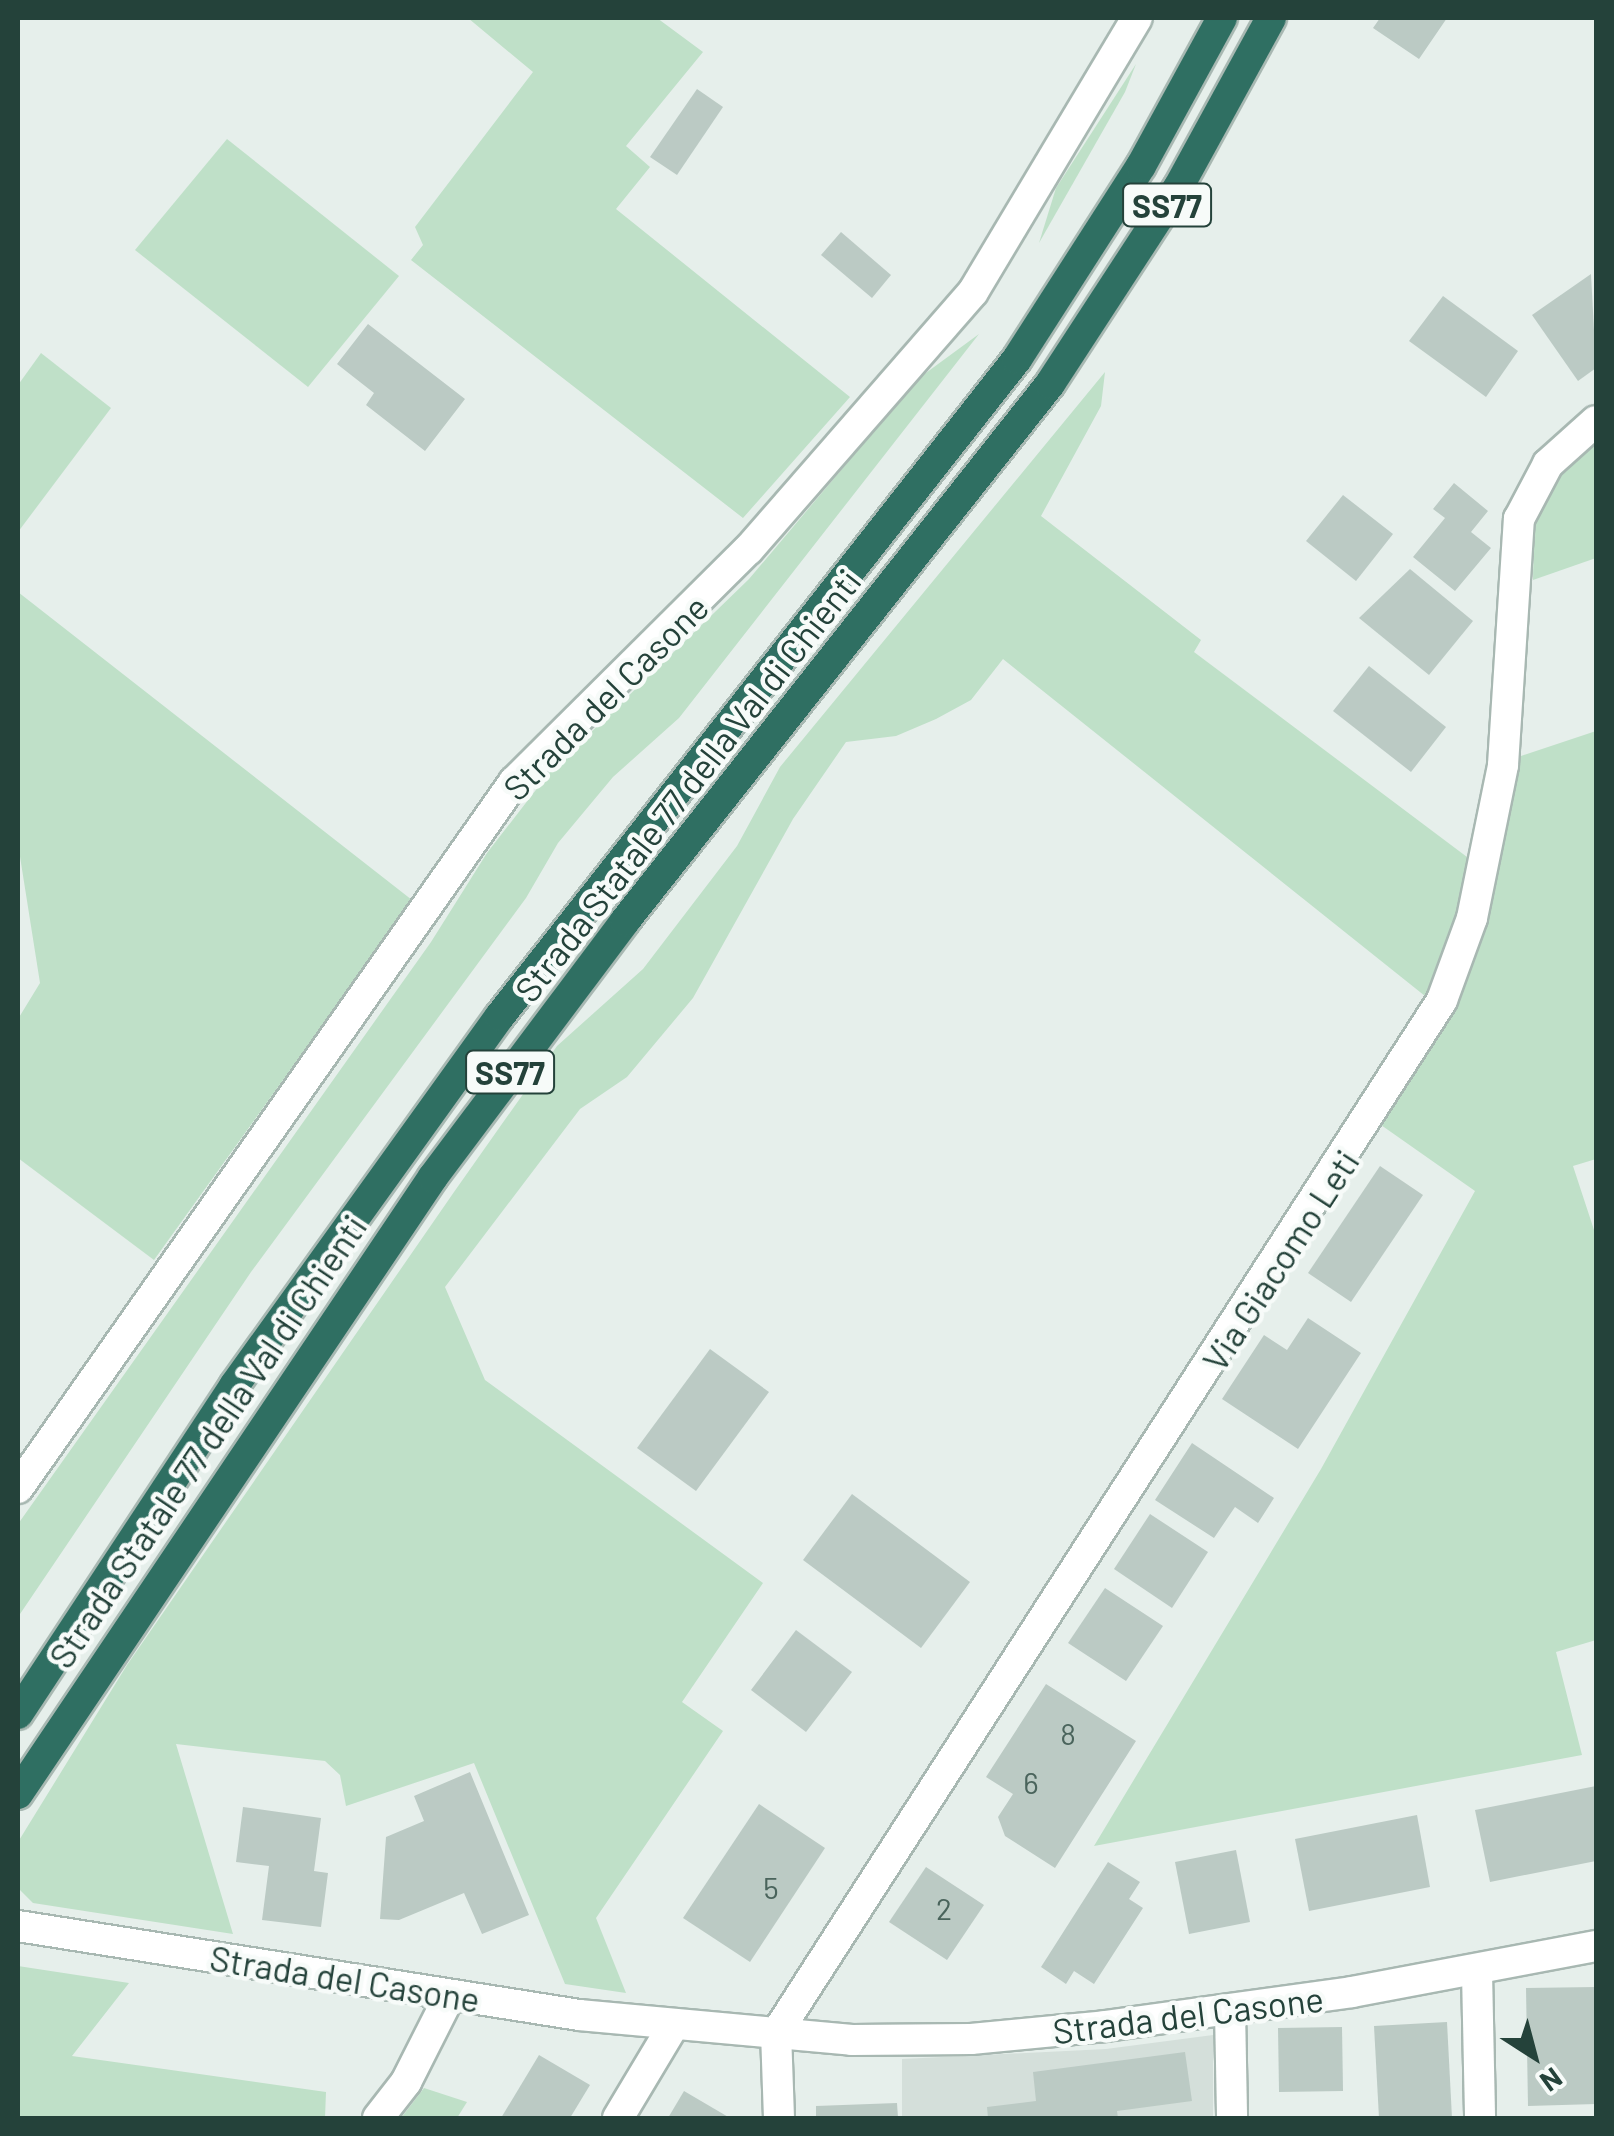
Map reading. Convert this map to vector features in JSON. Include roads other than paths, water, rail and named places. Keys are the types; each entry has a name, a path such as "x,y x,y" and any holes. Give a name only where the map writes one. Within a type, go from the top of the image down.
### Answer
{"highway":[{"name":"Strada Statale 77 della Val di Chienti","path":"18,1714 234,1386 500,1016 1017,359 1142,166 1222,18"},
{"name":"Strada Statale 77 della Val di Chienti","path":"18,1794 265,1418 501,1084 1050,384 1178,188 1270,18"}],"street":[{"name":"Strada del Casone","path":"18,1488 514,782 748,550 973,292 1137,18"},
{"name":"Via Giacomo Leti","path":"776,2034 1442,1000 1472,918 1503,765 1519,519 1548,464 1596,422"},
{"name":"Strada del Casone","path":"18,1926 672,2026 776,2034 971,2039 1230,2010 1478,1972 1596,1946"},
{"path":"1478,1972 1480,2118"},
{"path":"378,2118 406,2082 450,1995"},
{"path":"1230,2010 1232,2118"},
{"path":"618,2118 672,2026"},
{"path":"776,2034 779,2118"}]}
